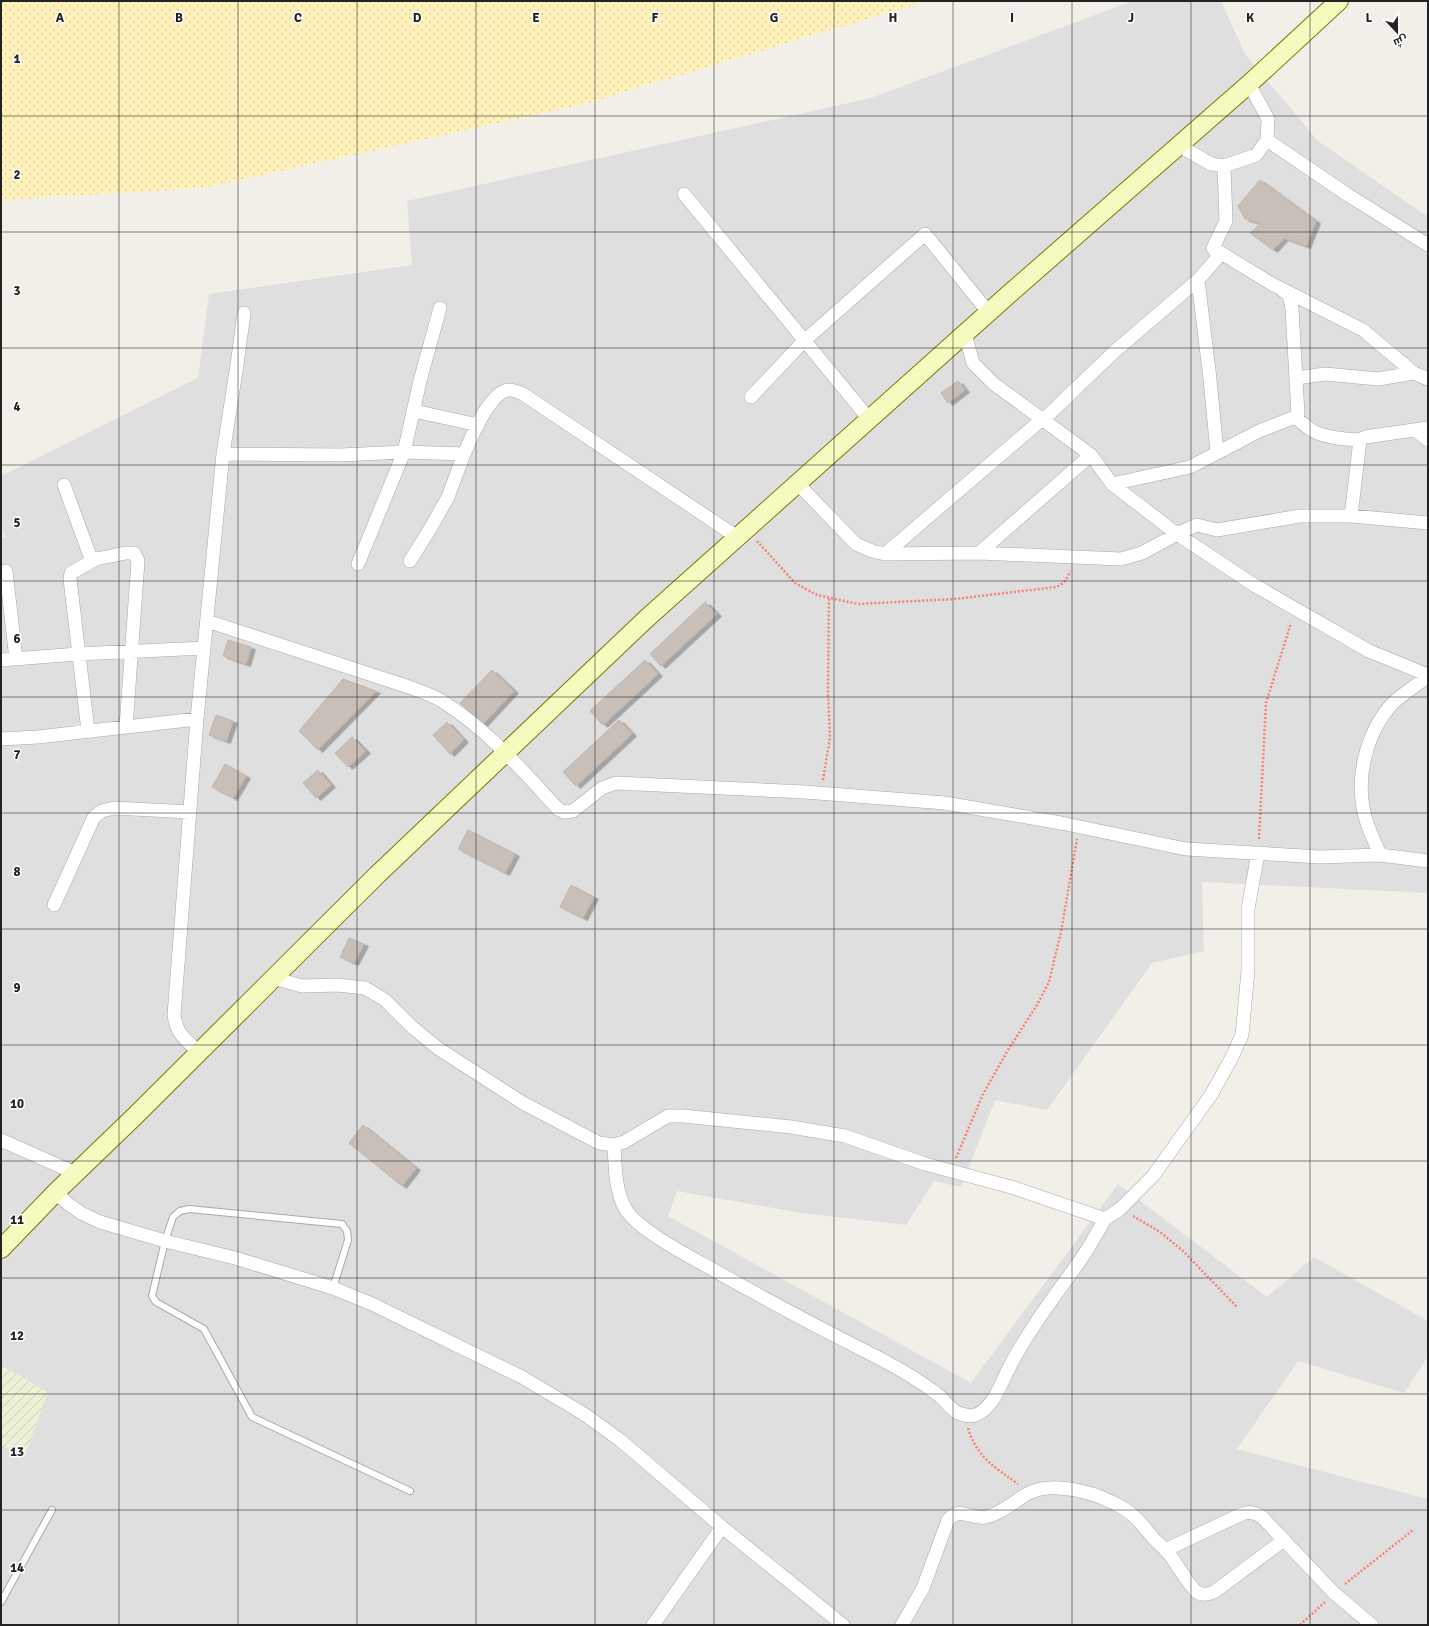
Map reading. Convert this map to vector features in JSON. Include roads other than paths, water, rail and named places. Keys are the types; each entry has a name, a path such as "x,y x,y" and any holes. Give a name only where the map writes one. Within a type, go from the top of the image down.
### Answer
{"street":[{"path":"1,1249 75,1173 377,875 646,619 869,419 1249,84 1339,1"},
{"path":"1178,145 1211,164 1224,166 1256,155 1267,140 1268,119 1249,84"},
{"path":"1267,140 1348,195 1428,245"},
{"path":"1213,248 1226,221 1224,166"},
{"path":"684,194 869,419"},
{"path":"751,397 804,341 925,234 989,313"},
{"path":"885,554 1040,421 1042,421 1115,351 1198,280 1219,256 1213,248"},
{"path":"1112,484 1190,467 1259,431 1295,417 1298,414 1292,309 1289,296 1213,248"},
{"path":"1198,280 1217,453"},
{"path":"1272,284 1363,330 1414,373 1428,379"},
{"path":"358,564 404,452 420,381 440,308"},
{"path":"199,1052 180,1035 176,1027 174,1015 197,719 222,454 244,313"},
{"path":"965,334 973,363 994,384 1042,421 1091,455 1112,484 1177,534 1254,585 1369,651 1428,675 1393,704 1378,724 1362,768 1361,788 1365,815 1380,855"},
{"path":"1297,378 1326,374 1378,379 1414,373"},
{"path":"410,561 448,497 464,454 478,425 495,397 502,391 510,389 523,394 741,533"},
{"path":"414,411 478,425"},
{"path":"1295,417 1313,431 1339,438 1360,440 1365,437 1422,429 1428,440"},
{"path":"1351,516 1360,440"},
{"path":"222,454 341,455 404,452 464,454"},
{"path":"979,553 1091,455"},
{"path":"797,483 856,544 872,551 885,554 979,553 1122,559 1142,553 1196,525 1217,530 1300,516 1351,516 1428,523"},
{"path":"64,485 90,556 96,559"},
{"path":"88,731 78,654 70,579 71,573 96,559 126,553 134,553 138,560 126,727"},
{"path":"6,571 16,659"},
{"path":"206,621 409,687 441,700 470,720 506,752 558,809 564,812 573,812 602,788 616,783 821,793 945,803 1079,827 1186,850 1320,857 1380,855 1428,861"},
{"path":"1,660 78,654 204,648"},
{"path":"1,739 38,737 197,719"},
{"path":"54,906 94,817 102,811 114,808 190,812"},
{"path":"614,1145 615,1166 620,1195 625,1208 630,1215 645,1228 676,1249 803,1320 901,1369 939,1395 957,1412 969,1416 975,1415 984,1409 994,1399 1010,1365 1032,1327 1081,1260 1105,1218 1120,1209 1153,1176 1211,1096 1231,1059 1242,1035 1248,971 1248,909 1258,853"},
{"path":"273,978 302,986 338,985 365,988 385,1000 412,1028 439,1049 522,1103 599,1143 614,1145 635,1136 668,1116 683,1116 791,1127 845,1136 925,1164 1011,1187 1105,1218"},
{"path":"1,1140 75,1173"},
{"path":"56,1192 67,1203 81,1213 100,1222 164,1241 235,1258 333,1288 372,1304 522,1377 584,1414 620,1440 722,1527 843,1625"},
{"path":"902,1625 923,1588 948,1520 958,1513 985,1517 1029,1493 1053,1488 1070,1488 1108,1501 1127,1510 1165,1550 1197,1592 1206,1595 1214,1592 1284,1540"},
{"path":"1165,1550 1247,1512 1262,1517 1334,1593 1372,1625"},
{"path":"653,1625 722,1527"}],"lane":[{"path":"333,1288 348,1240 347,1231 342,1224 189,1209 180,1211 173,1217 164,1241 152,1296 156,1302 204,1329 252,1417 410,1491"},
{"path":"1,1602 52,1510"}]}
